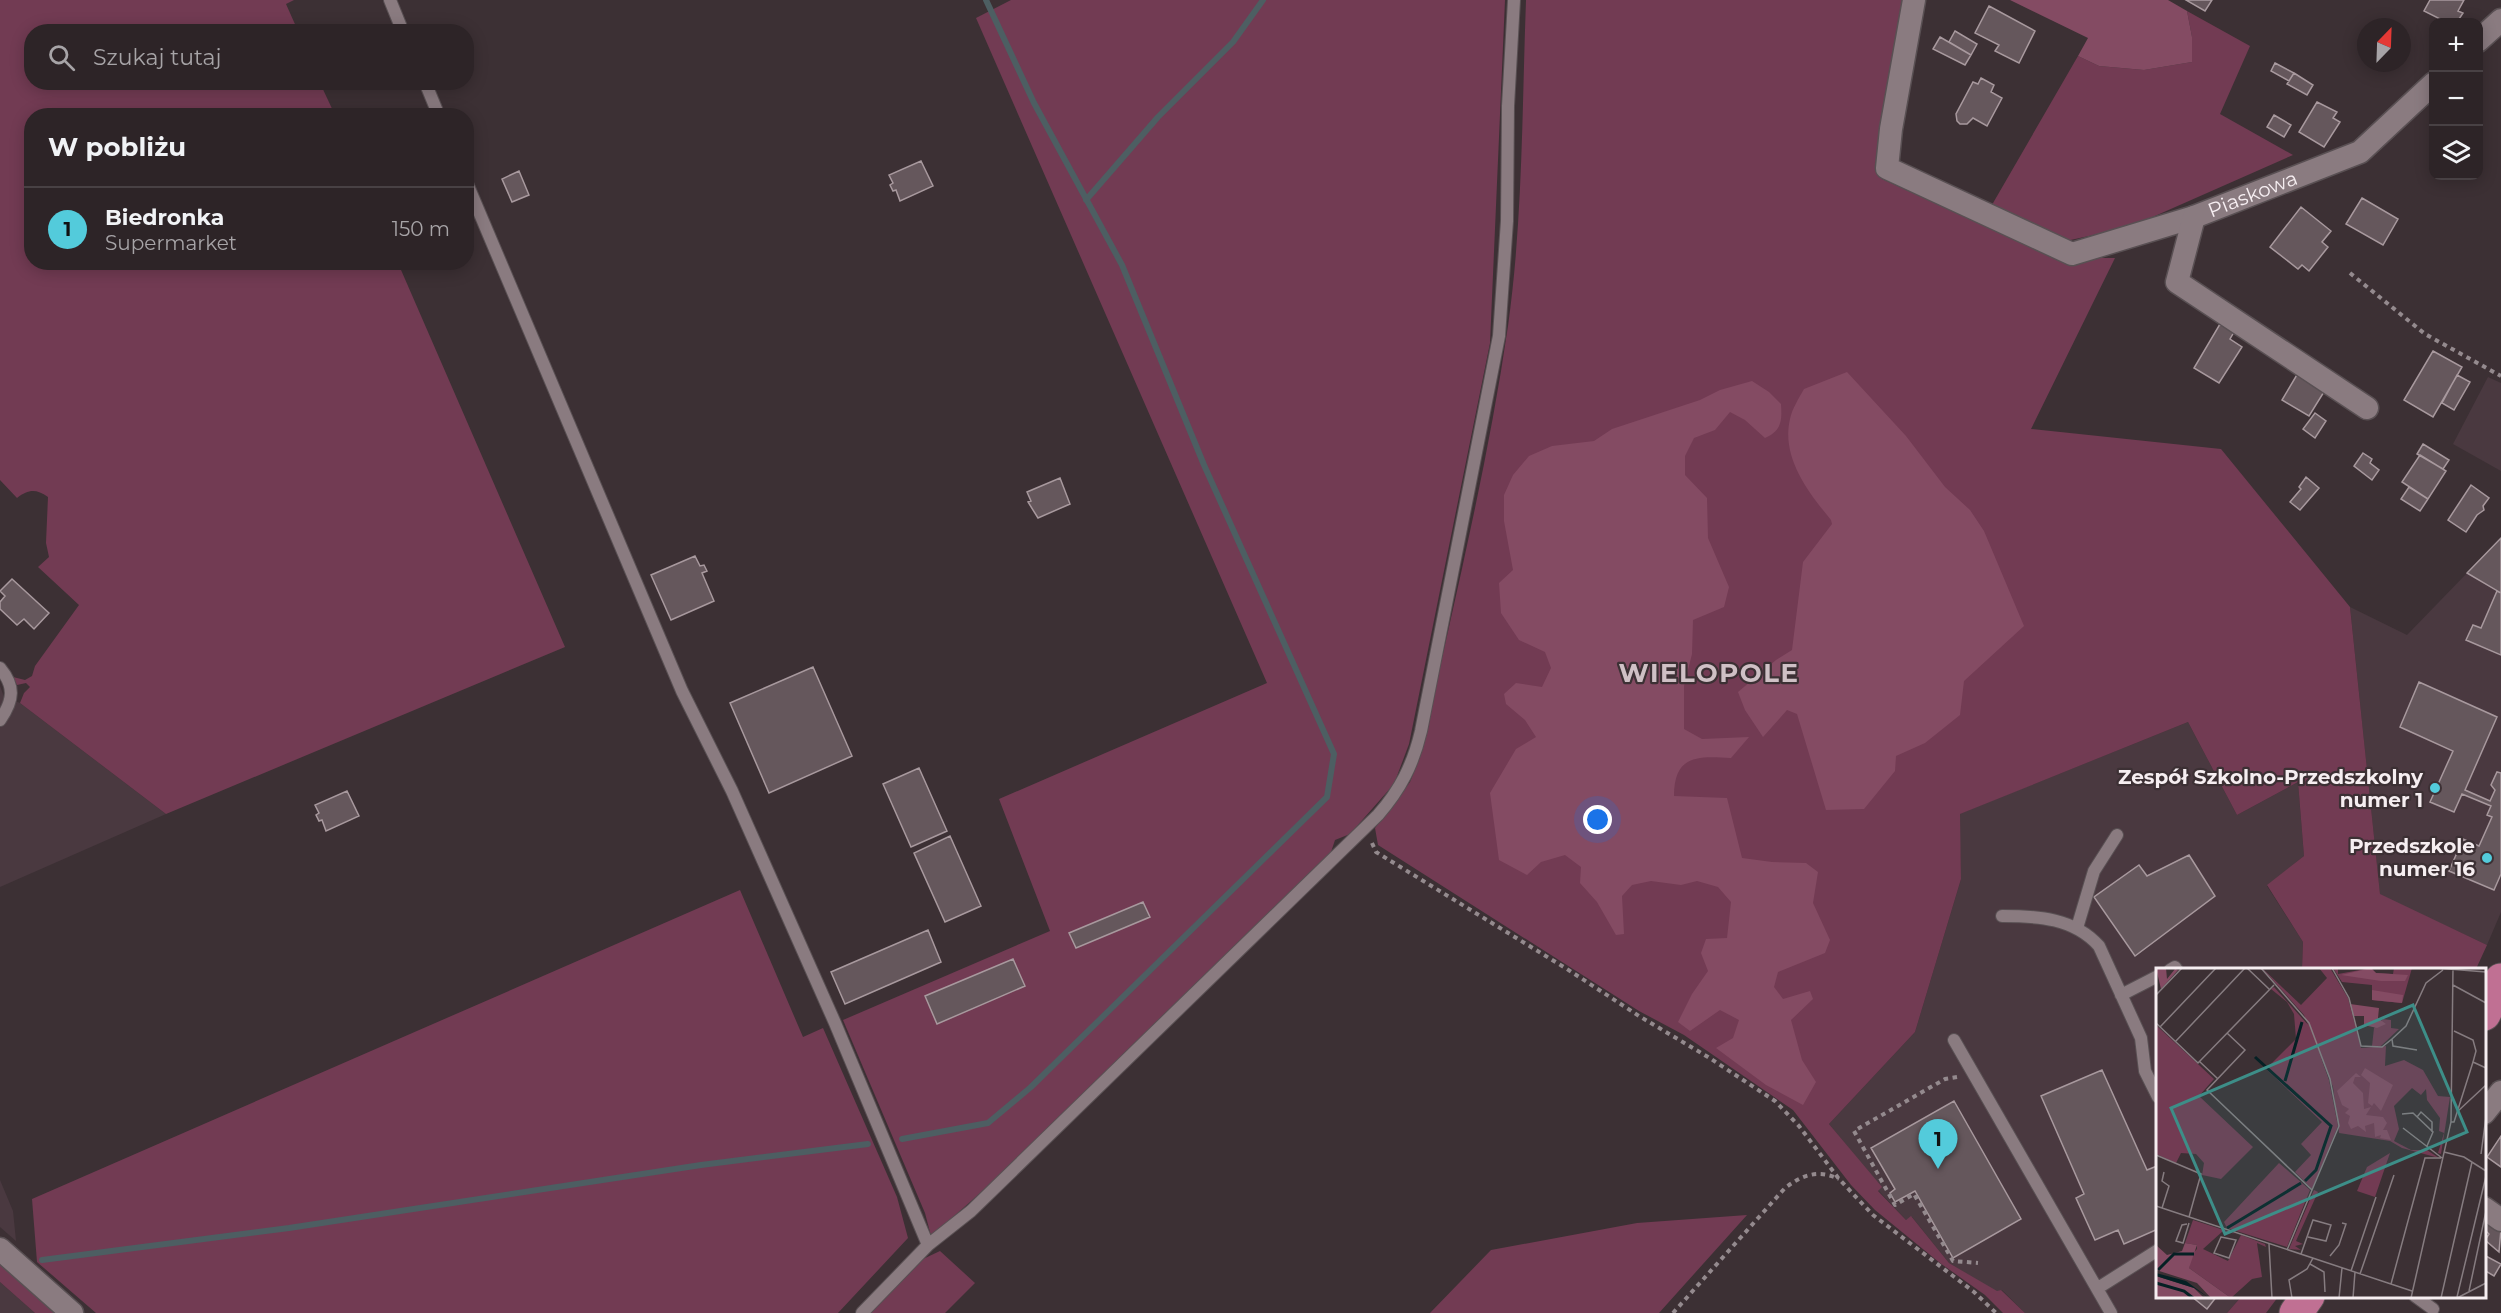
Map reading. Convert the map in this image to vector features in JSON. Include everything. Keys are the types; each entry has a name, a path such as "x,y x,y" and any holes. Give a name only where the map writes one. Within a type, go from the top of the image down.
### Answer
{"main road":[{"path":"2486,1010 2501,980"},
{"path":"2296,1313 2307,1298"}],"street":[{"path":"1914,0 1891,129 1887,168 2072,254 2194,217"},
{"path":"2483,36 2501,20"},
{"name":"Piaskowa","path":"2367,408 2177,282 2194,217 2360,152 2429,87"},
{"path":"2486,1209 2501,1220"},
{"path":"0,1249 72,1313"}],"lane":[{"path":"390,0 400,24"},
{"path":"862,1313 928,1245 971,1211 1372,821 1404,782 1416,751 1499,336 1507,221 1508,106 1514,0"},
{"path":"428,90 436,108"},
{"path":"474,201 681,691 746,823 835,1023 928,1245"},
{"path":"0,668 8,678 13,691 11,701 0,720"},
{"path":"2077,928 2094,872 2117,835"},
{"path":"2002,916 2028,916 2057,921 2089,934 2099,946 2141,1038 2145,1071 2156,1096"},
{"path":"2121,994 2156,976"},
{"path":"1954,1040 2111,1313"},
{"path":"2098,1288 2156,1251"},
{"path":"2418,1298 2433,1309"}],"path":[{"path":"2350,273 2425,334 2501,376"},
{"path":"1372,821 1370,836 1376,852 1567,969 1775,1101 1799,1126 1839,1179 1873,1215 1974,1292 1996,1313"},
{"path":"1945,1079 1854,1131 1895,1205 1914,1194 1953,1262 1978,1263"},
{"path":"1672,1313 1785,1188 1801,1177 1814,1173 1826,1174 1839,1179"}],"shaded area":[{"path":"0,0 294,0 286,4 295,24 24,24 24,90 323,90 332,108 24,108 24,270 401,270 565,647 166,814 20,703 24,693 30,687 26,683 17,685 13,677 25,680 32,676 35,666 79,605 38,567 49,557 46,543 48,497 32,491 17,498 0,480"},
{"path":"1011,0 1505,0 1490,343 1409,744 1394,784 1350,834 1335,840 1331,852 1134,1047 1034,1144 931,1236 925,1213 843,1020 1050,931 999,799 1267,683 976,18"},
{"path":"1526,0 1902,0 1890,80 1882,179 2057,258 2115,258 2031,429 2221,449 2350,607 2380,894 2487,945 2476,968 2302,968 2303,942 2267,885 2304,856 2298,782 2237,815 2188,722 1960,814 1961,879 1915,1032 1829,1124 1882,1187 1878,1191 1906,1220 1911,1216 1949,1263 1997,1291 2001,1290 2025,1313 2003,1313 1985,1295 1940,1263 1875,1210 1851,1185 1793,1110 1684,1035 1639,1011 1378,845 1375,828 1410,782 1420,757 1468,542 1490,434 1508,326 1517,245"},
{"path":"2010,0 2168,0 2187,11 2192,37 2192,62 2144,70 2099,66 2078,56 2088,38"},
{"path":"2187,11 2250,46 2220,114 2293,155 2130,227 2066,241 1989,210 2078,56 2099,66 2144,70 2192,62 2192,37"},
{"path":"1847,372 1906,436 1945,487 1970,510 1984,531 2024,626 1964,681 1960,715 1925,743 1896,756 1895,771 1864,809 1826,810 1797,714 1787,710 1763,737 1745,710 1738,692 1776,660 1792,650 1803,562 1832,524 1806,486 1793,460 1788,433 1791,415 1804,389"},
{"path":"2488,377 2501,383 2501,471 2453,444"},
{"path":"1752,381 1769,392 1781,404 1781,420 1775,432 1765,438 1745,420 1730,412 1715,430 1694,438 1685,456 1685,475 1707,498 1708,538 1729,587 1724,607 1693,620 1692,654 1684,686 1684,729 1702,739 1749,737 1731,758 1709,757 1690,760 1678,772 1674,796 1727,798 1742,858 1806,863 1818,872 1813,903 1830,940 1825,953 1778,972 1774,987 1783,999 1810,991 1813,999 1791,1020 1802,1060 1816,1082 1803,1105 1766,1085 1716,1048 1733,1038 1739,1020 1720,1010 1690,1031 1678,1022 1692,994 1708,971 1701,953 1706,939 1727,938 1731,902 1718,887 1697,881 1681,885 1651,881 1632,885 1622,896 1624,934 1616,935 1597,902 1580,883 1581,867 1565,855 1541,862 1527,875 1499,860 1490,793 1516,749 1536,737 1525,720 1506,704 1504,694 1516,683 1542,687 1551,668 1545,652 1519,640 1501,613 1499,583 1513,570 1504,521 1504,495 1513,475 1529,456 1552,446 1594,441 1612,429 1700,400 1720,390"},
{"name":"Zespół Szkolno-Przedszkolny numer 1","path":"2501,538 2501,912 2487,945 2380,895 2350,607 2407,635"},
{"path":"0,686 4,697 20,703 166,814 0,887"},
{"path":"2188,722 2237,815 2298,782 2304,856 2267,886 2303,942 2302,968 2156,968 2156,1298 2240,1298 2227,1313 2025,1313 2002,1290 1997,1292 1949,1263 1912,1217 1906,1220 1878,1190 1881,1187 1829,1124 1915,1032 1961,879 1959,814"},
{"path":"740,890 803,1037 823,1028 897,1197 908,1238 838,1313 96,1313 37,1262 32,1199"},
{"path":"0,1180 13,1211 16,1241 0,1227"},
{"path":"1747,1215 1659,1313 1430,1313 1491,1250 1637,1223"},
{"path":"940,1251 975,1283 945,1313 869,1313 923,1259"},
{"path":"0,1264 56,1313 35,1313 0,1282"},
{"path":"0,1282 35,1313 0,1313"},
{"path":"2240,1298 2277,1298 2266,1313 2227,1313"}],"building":[{"path":"2186,0 2212,0 2205,11"},
{"path":"2430,0 2464,0 2458,11 2463,13 2460,18 2438,18 2424,11"},
{"path":"1989,6 2035,31 2019,63 1995,51 1999,45 1975,33"},
{"path":"1955,31 1977,44 1971,55 1949,42"},
{"path":"1940,37 1971,55 1965,65 1933,49"},
{"path":"2275,63 2294,73 2289,81 2271,71"},
{"path":"2294,73 2313,85 2307,95 2287,84"},
{"path":"1981,78 1994,85 1991,92 2002,98 1987,126 1973,118 1967,124 1960,124 1956,114 1973,82 1978,84"},
{"path":"2317,102 2337,112 2333,118 2340,122 2324,147 2299,132"},
{"path":"2274,115 2291,125 2284,137 2267,127"},
{"path":"921,161 933,186 900,201 896,190 893,191 890,185 893,183 889,175"},
{"path":"519,171 529,195 512,202 502,179"},
{"path":"2362,198 2398,219 2383,245 2346,224"},
{"path":"2301,207 2331,231 2322,242 2328,247 2309,271 2302,265 2298,269 2270,247"},
{"path":"2220,324 2234,332 2230,339 2242,347 2219,383 2194,368"},
{"path":"2433,351 2462,367 2433,417 2404,400"},
{"path":"2298,373 2327,387 2309,416 2282,400"},
{"path":"2457,375 2470,382 2454,410 2442,403"},
{"path":"2315,413 2326,421 2315,438 2303,429"},
{"path":"2423,444 2449,460 2443,469 2417,454"},
{"path":"2363,453 2372,459 2370,463 2379,470 2372,480 2354,466"},
{"path":"2420,455 2446,471 2428,499 2402,482"},
{"path":"2306,477 2319,488 2300,510 2290,502 2301,489 2299,487"},
{"path":"1060,478 1070,504 1038,518 1028,502 1031,501 1027,492"},
{"path":"2471,485 2489,498 2483,506 2484,510 2477,515 2466,532 2448,520"},
{"path":"2409,487 2428,499 2420,511 2401,499"},
{"path":"2501,538 2501,593 2467,573"},
{"path":"695,556 700,566 704,565 707,571 702,573 714,601 671,620 651,575"},
{"path":"12,579 49,613 34,629 24,619 17,625 0,609 0,602 5,596 0,591"},
{"path":"2497,591 2501,593 2501,655 2466,640 2473,625 2481,628"},
{"path":"813,667 852,756 769,793 730,703"},
{"path":"2419,682 2497,717 2465,790 2490,801 2495,790 2491,785 2497,772 2501,773 2501,874 2494,890 2449,871 2463,839 2479,846 2492,817 2487,815 2491,806 2462,794 2454,812 2430,802 2453,751 2400,727"},
{"path":"919,768 947,831 911,847 883,784"},
{"path":"347,791 359,816 326,831 322,820 319,821 316,815 319,813 315,805"},
{"path":"950,836 981,906 945,922 914,853"},
{"path":"2189,855 2215,896 2135,956 2094,897 2139,865 2147,876"},
{"path":"1143,902 1150,917 1076,948 1069,933"},
{"path":"928,930 941,962 845,1004 831,972"},
{"path":"1013,959 1025,986 937,1024 925,996"},
{"path":"2102,1070 2147,1170 2156,1166 2156,1230 2124,1244 2118,1230 2095,1240 2076,1198 2084,1194 2041,1096"},
{"path":"1954,1101 2021,1219 1953,1258 1915,1191 1895,1202 1890,1193 1895,1189 1871,1148"},
{"path":"2501,1136 2501,1167 2487,1157"},
{"path":"2490,1221 2501,1229 2499,1252 2486,1241 2489,1234 2486,1226"},
{"path":"2486,1256 2501,1264 2494,1276 2486,1271"},
{"path":"2193,1298 2215,1298 2207,1309"}],"waterway":[{"path":"902,1139 988,1123 1031,1087 1327,797 1334,754 1204,465 1122,265 1034,103 986,0"},
{"path":"1086,200 1158,117 1233,42 1263,0"},
{"path":"42,1260 289,1228 701,1165 868,1144"}],"place":[{"name":"Zespół Szkolno-Przedszkolny numer 1","path":"2435,788"},
{"name":"Przedszkole numer 16","path":"2487,858"},
{"name":"Biedronka","path":"1938,1169"}],"district":[{"name":"WIELOPOLE","path":"1709,673"}]}
